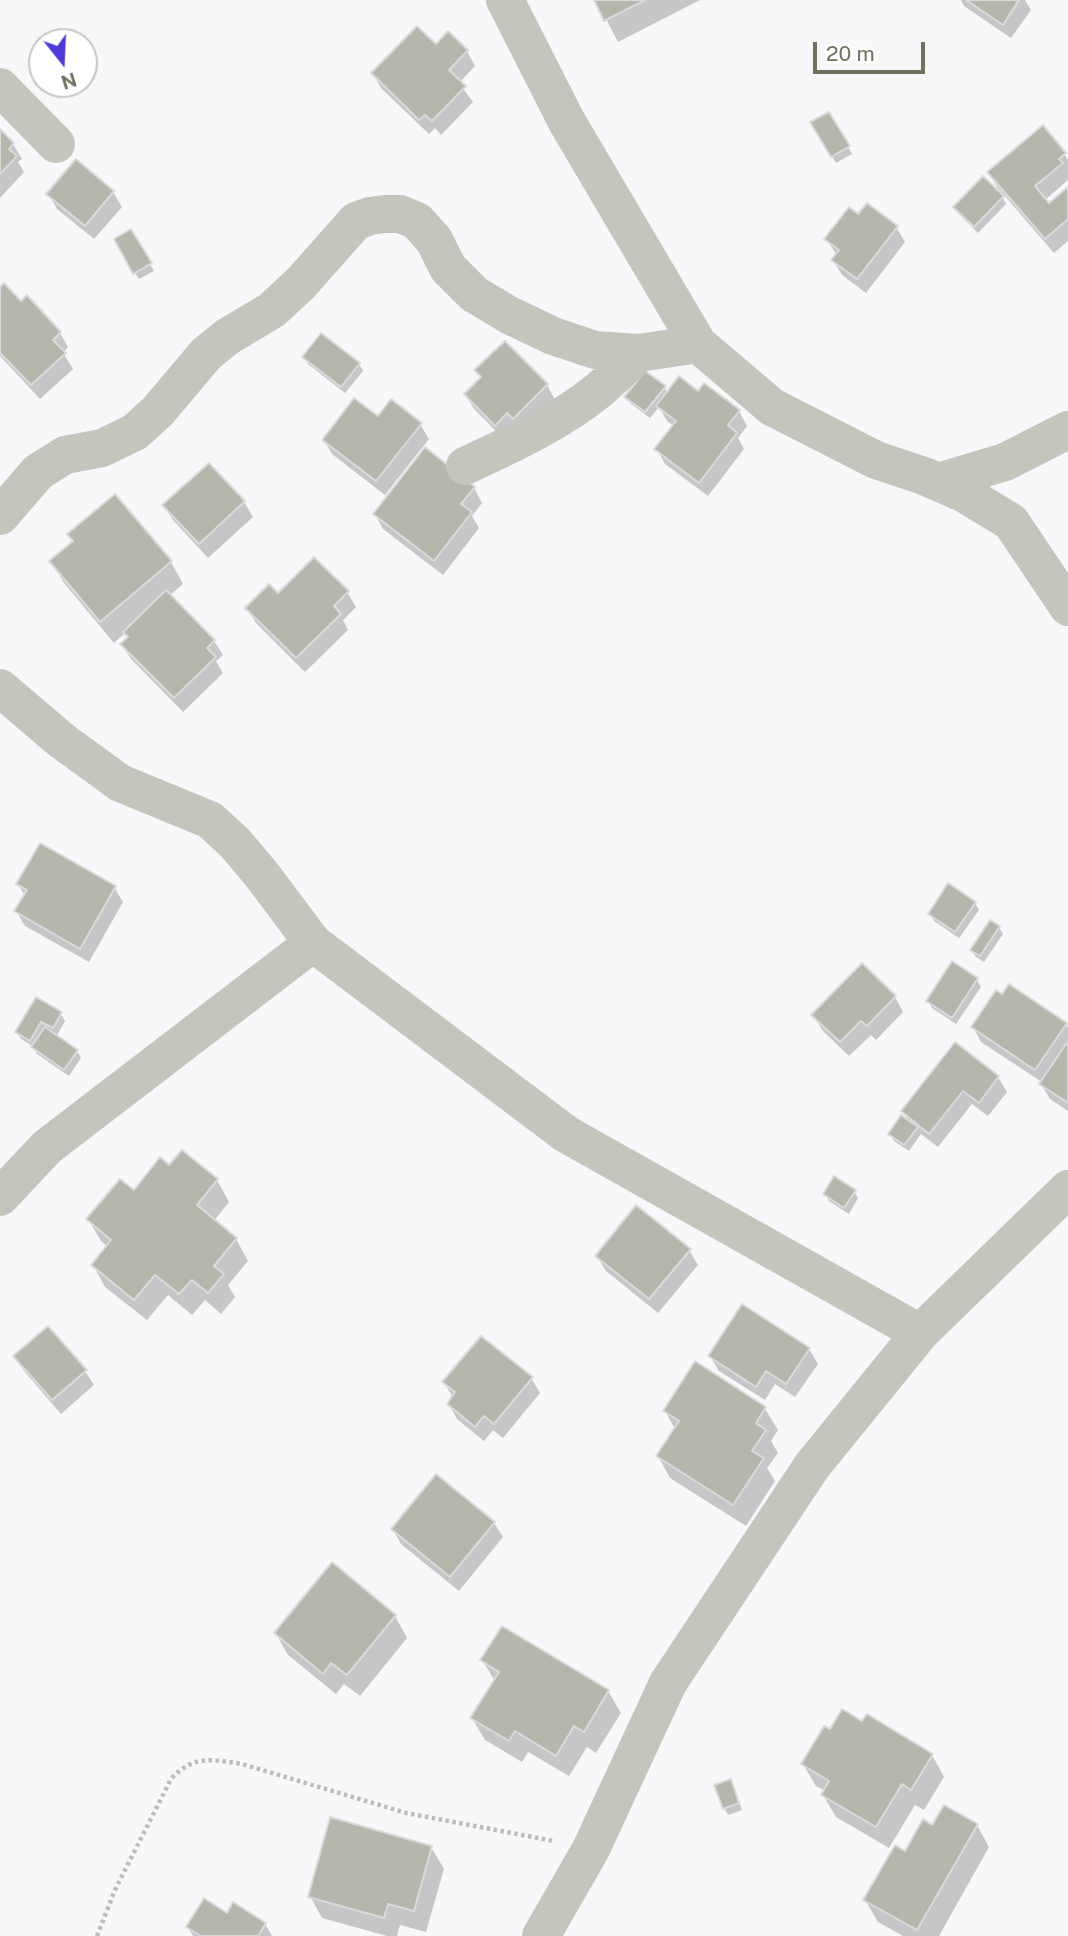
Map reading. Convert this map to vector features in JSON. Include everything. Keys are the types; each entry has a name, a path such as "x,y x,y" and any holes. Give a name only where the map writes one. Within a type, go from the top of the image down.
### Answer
{"street":[{"path":"505,0 567,122 698,344 772,407 876,460 963,493 1011,522 1068,607"},
{"path":"0,88 56,144"},
{"path":"0,516 38,472 65,455 102,448 135,432 158,411 206,354 227,337 272,310 301,283 356,221 370,216 400,214 417,221 434,240 448,268 474,294 553,335 595,350 639,353 698,344"},
{"path":"465,466 518,441 557,418 598,391 639,353"},
{"path":"938,482 1005,463 1068,429"},
{"path":"0,688 61,740 120,783 210,820 235,843 262,875 313,943 566,1134 920,1333"},
{"path":"0,1197 47,1147 313,943"},
{"path":"541,1936 591,1849 668,1684 812,1466 920,1333 1068,1189"}],"path":[{"path":"97,1936 115,1890 171,1779 182,1768 195,1761 215,1759 242,1764 406,1813 591,1849"}],"building":[{"path":"594,0 645,0 604,21"},
{"path":"966,0 1019,0 1003,25"},
{"path":"417,26 436,44 448,31 468,50 449,70 466,86 432,121 425,115 419,120 371,73"},
{"path":"829,112 850,146 831,157 810,122"},
{"path":"1043,125 1066,153 1059,159 1063,163 1035,186 1049,203 1068,187 1068,219 1045,239 987,172"},
{"path":"0,129 14,143 9,149 17,156 0,174"},
{"path":"76,159 114,191 85,226 46,194"},
{"path":"983,176 1004,196 974,227 953,207"},
{"path":"867,203 898,226 857,279 831,260 839,250 824,239 849,207 858,214"},
{"path":"131,229 152,263 133,274 114,239"},
{"path":"4,283 21,301 27,295 61,332 53,340 66,353 31,385 0,353 0,287"},
{"path":"321,333 360,363 341,387 302,357"},
{"path":"505,341 548,384 513,419 507,413 495,426 464,394 481,377 474,370"},
{"path":"645,371 666,386 645,412 624,397"},
{"path":"679,376 698,391 704,383 740,410 728,425 737,433 699,483 654,449 676,421 656,406"},
{"path":"354,398 378,416 391,399 422,423 376,481 322,440"},
{"path":"425,447 475,487 461,504 472,512 434,561 373,514"},
{"path":"209,463 245,501 199,544 162,505"},
{"path":"115,494 172,561 100,622 49,561 73,541 67,534"},
{"path":"314,557 349,591 334,606 341,614 296,658 245,608 269,584 278,593"},
{"path":"166,590 215,640 207,648 216,657 174,698 120,644 128,637 123,632"},
{"path":"40,843 116,886 80,949 14,911 27,890 16,884"},
{"path":"948,883 976,902 955,932 928,914"},
{"path":"990,920 1000,926 980,956 970,950"},
{"path":"952,961 978,978 952,1018 926,1001"},
{"path":"862,963 896,996 867,1026 861,1021 840,1042 811,1015"},
{"path":"1009,984 1067,1023 1035,1070 971,1027 996,990 1002,994"},
{"path":"36,997 62,1012 53,1028 41,1022 30,1041 15,1032"},
{"path":"45,1027 78,1050 64,1070 31,1047"},
{"path":"1068,1041 1068,1103 1039,1084"},
{"path":"955,1042 999,1076 979,1103 963,1091 929,1134 901,1111"},
{"path":"901,1115 918,1127 904,1145 888,1134"},
{"path":"182,1150 218,1179 197,1205 237,1238 214,1266 224,1274 208,1293 192,1280 179,1294 155,1275 134,1300 91,1265 111,1240 86,1219 120,1179 134,1190 160,1157 169,1165"},
{"path":"834,1176 856,1190 844,1208 823,1194"},
{"path":"636,1205 691,1249 649,1299 595,1256"},
{"path":"742,1304 810,1348 786,1384 766,1371 756,1387 708,1356"},
{"path":"48,1326 87,1370 52,1400 13,1356"},
{"path":"481,1336 533,1377 494,1424 484,1416 475,1427 447,1404 455,1392 442,1382"},
{"path":"695,1361 766,1407 756,1423 766,1430 752,1451 764,1458 733,1505 656,1456 679,1421 663,1411"},
{"path":"436,1474 495,1522 450,1577 391,1529"},
{"path":"332,1562 396,1615 347,1675 331,1663 323,1674 274,1633"},
{"path":"502,1626 609,1690 584,1732 574,1726 556,1756 515,1731 509,1741 470,1718 499,1672 480,1660"},
{"path":"842,1709 862,1721 867,1714 933,1754 911,1790 902,1784 876,1827 821,1795 829,1781 801,1764 824,1726 830,1729"},
{"path":"731,1779 739,1803 723,1809 714,1785"},
{"path":"944,1805 978,1824 917,1930 863,1900 895,1845 905,1851 923,1819 932,1825"},
{"path":"330,1817 432,1846 414,1911 388,1904 384,1918 308,1897"},
{"path":"204,1898 227,1913 233,1902 266,1923 258,1936 201,1936 186,1927"}]}
